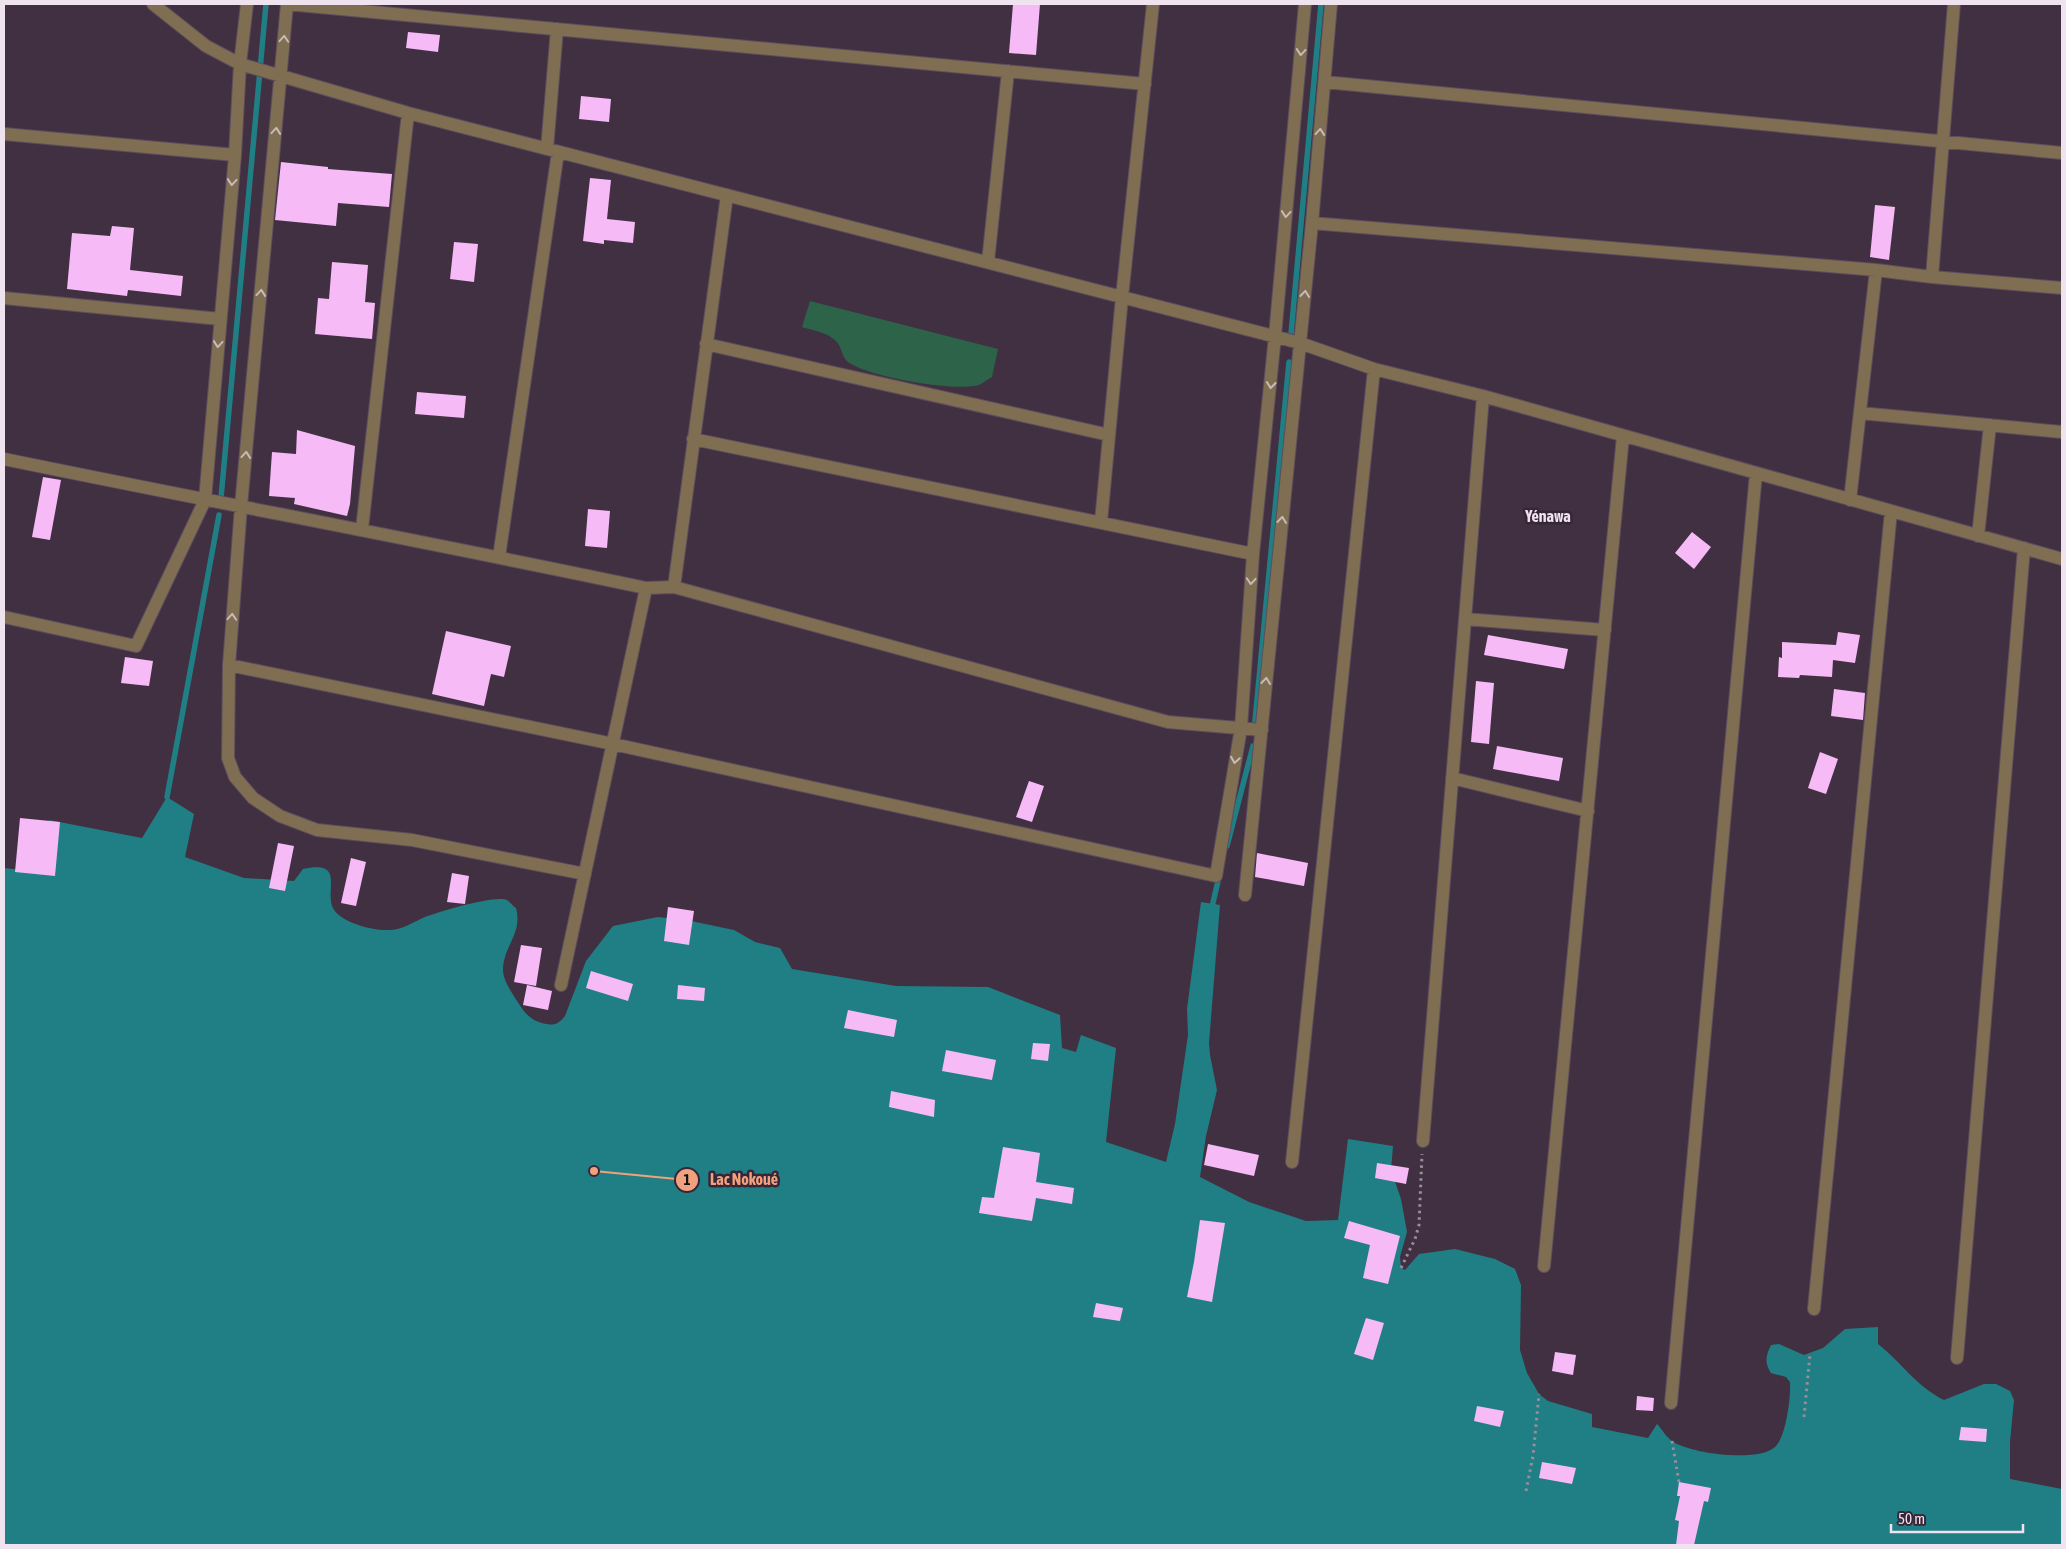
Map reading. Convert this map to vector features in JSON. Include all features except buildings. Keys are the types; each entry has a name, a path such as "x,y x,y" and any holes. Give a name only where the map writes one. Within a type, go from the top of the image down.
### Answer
{"street":[{"path":"153,4 206,46 240,64 408,113 1276,336 1374,370 1483,396 2062,559"},
{"path":"4,617 136,646 205,500 235,155 240,64 247,4"},
{"path":"585,874 412,840 317,830 280,816 252,798 235,777 228,758 229,665 241,506 287,4 1145,84"},
{"path":"1101,522 1122,297 1153,4"},
{"path":"229,665 613,744 1216,876 1240,728 1253,554 1276,336 1305,4"},
{"path":"1246,895 1312,223 1331,4"},
{"path":"1932,277 1954,4"},
{"path":"499,557 553,150 557,29"},
{"path":"988,262 1008,71"},
{"path":"1325,82 2062,153"},
{"path":"362,529 408,113"},
{"path":"4,134 235,155"},
{"path":"674,587 726,195"},
{"path":"1312,223 1876,270 1932,277 2062,288"},
{"path":"1850,500 1876,270"},
{"path":"4,298 220,319"},
{"path":"706,344 1109,435"},
{"path":"1292,1162 1374,370"},
{"path":"1423,1141 1483,396"},
{"path":"1860,413 2062,432"},
{"path":"1978,536 1990,425"},
{"path":"1544,1266 1623,436"},
{"path":"693,439 1253,554"},
{"path":"4,458 646,588 674,587 1168,722 1262,730"},
{"path":"1671,1403 1756,473"},
{"path":"1814,1309 1890,511"},
{"path":"1957,1358 2024,548"},
{"path":"561,985 646,588"},
{"path":"1465,619 1605,630"},
{"path":"1452,778 1588,811"}],"path":[{"path":"1401,1268 1415,1239 1419,1225 1423,1141"},
{"path":"1804,1417 1810,1354"},
{"path":"1526,1491 1533,1456 1539,1394"},
{"path":"1672,1442 1680,1482"}],"shaded area":[{"path":"810,301 998,349 992,377 979,385 968,387 933,385 892,378 858,368 846,360 839,345 832,338 802,327"},
{"path":"167,797 194,814 185,857 244,878 294,881 303,869 324,868 331,877 331,899 335,912 348,921 364,927 391,930 454,908 491,900 507,900 516,908 517,925 504,962 504,978 525,1012 534,1020 546,1024 558,1023 565,1016 586,961 613,926 658,917 686,920 734,930 755,942 780,948 792,969 896,986 988,987 1060,1015 1062,1048 1076,1052 1081,1035 1116,1048 1106,1142 1166,1162 1175,1124 1188,1035 1187,1009 1201,902 1220,905 1209,1043 1217,1090 1206,1136 1200,1177 1249,1202 1306,1221 1338,1220 1348,1139 1393,1146 1391,1170 1401,1199 1407,1232 1400,1257 1401,1268 1405,1270 1419,1254 1455,1249 1495,1259 1515,1269 1521,1285 1520,1350 1527,1373 1539,1394 1548,1401 1592,1414 1592,1427 1648,1438 1657,1424 1672,1441 1694,1450 1725,1455 1756,1454 1768,1451 1780,1441 1789,1406 1790,1382 1786,1377 1771,1373 1767,1366 1766,1359 1771,1345 1779,1344 1804,1355 1823,1348 1845,1329 1878,1327 1878,1344 1917,1381 1934,1395 1944,1400 1984,1384 1996,1384 2010,1391 2014,1400 2010,1442 2010,1479 2062,1489 2062,1545 4,1545 4,868 41,872 49,820 142,838"}],"waterway":[{"path":"221,498 266,4"},
{"path":"1291,334 1321,4"},
{"path":"1255,721 1289,362"},
{"path":"167,797 219,515"},
{"path":"1227,846 1253,746"},
{"path":"1211,911 1219,877"}],"place":[{"name":"Lac Nokoué","path":"594,1171"}],"district":[{"name":"Yénawa","path":"1548,516"}]}
